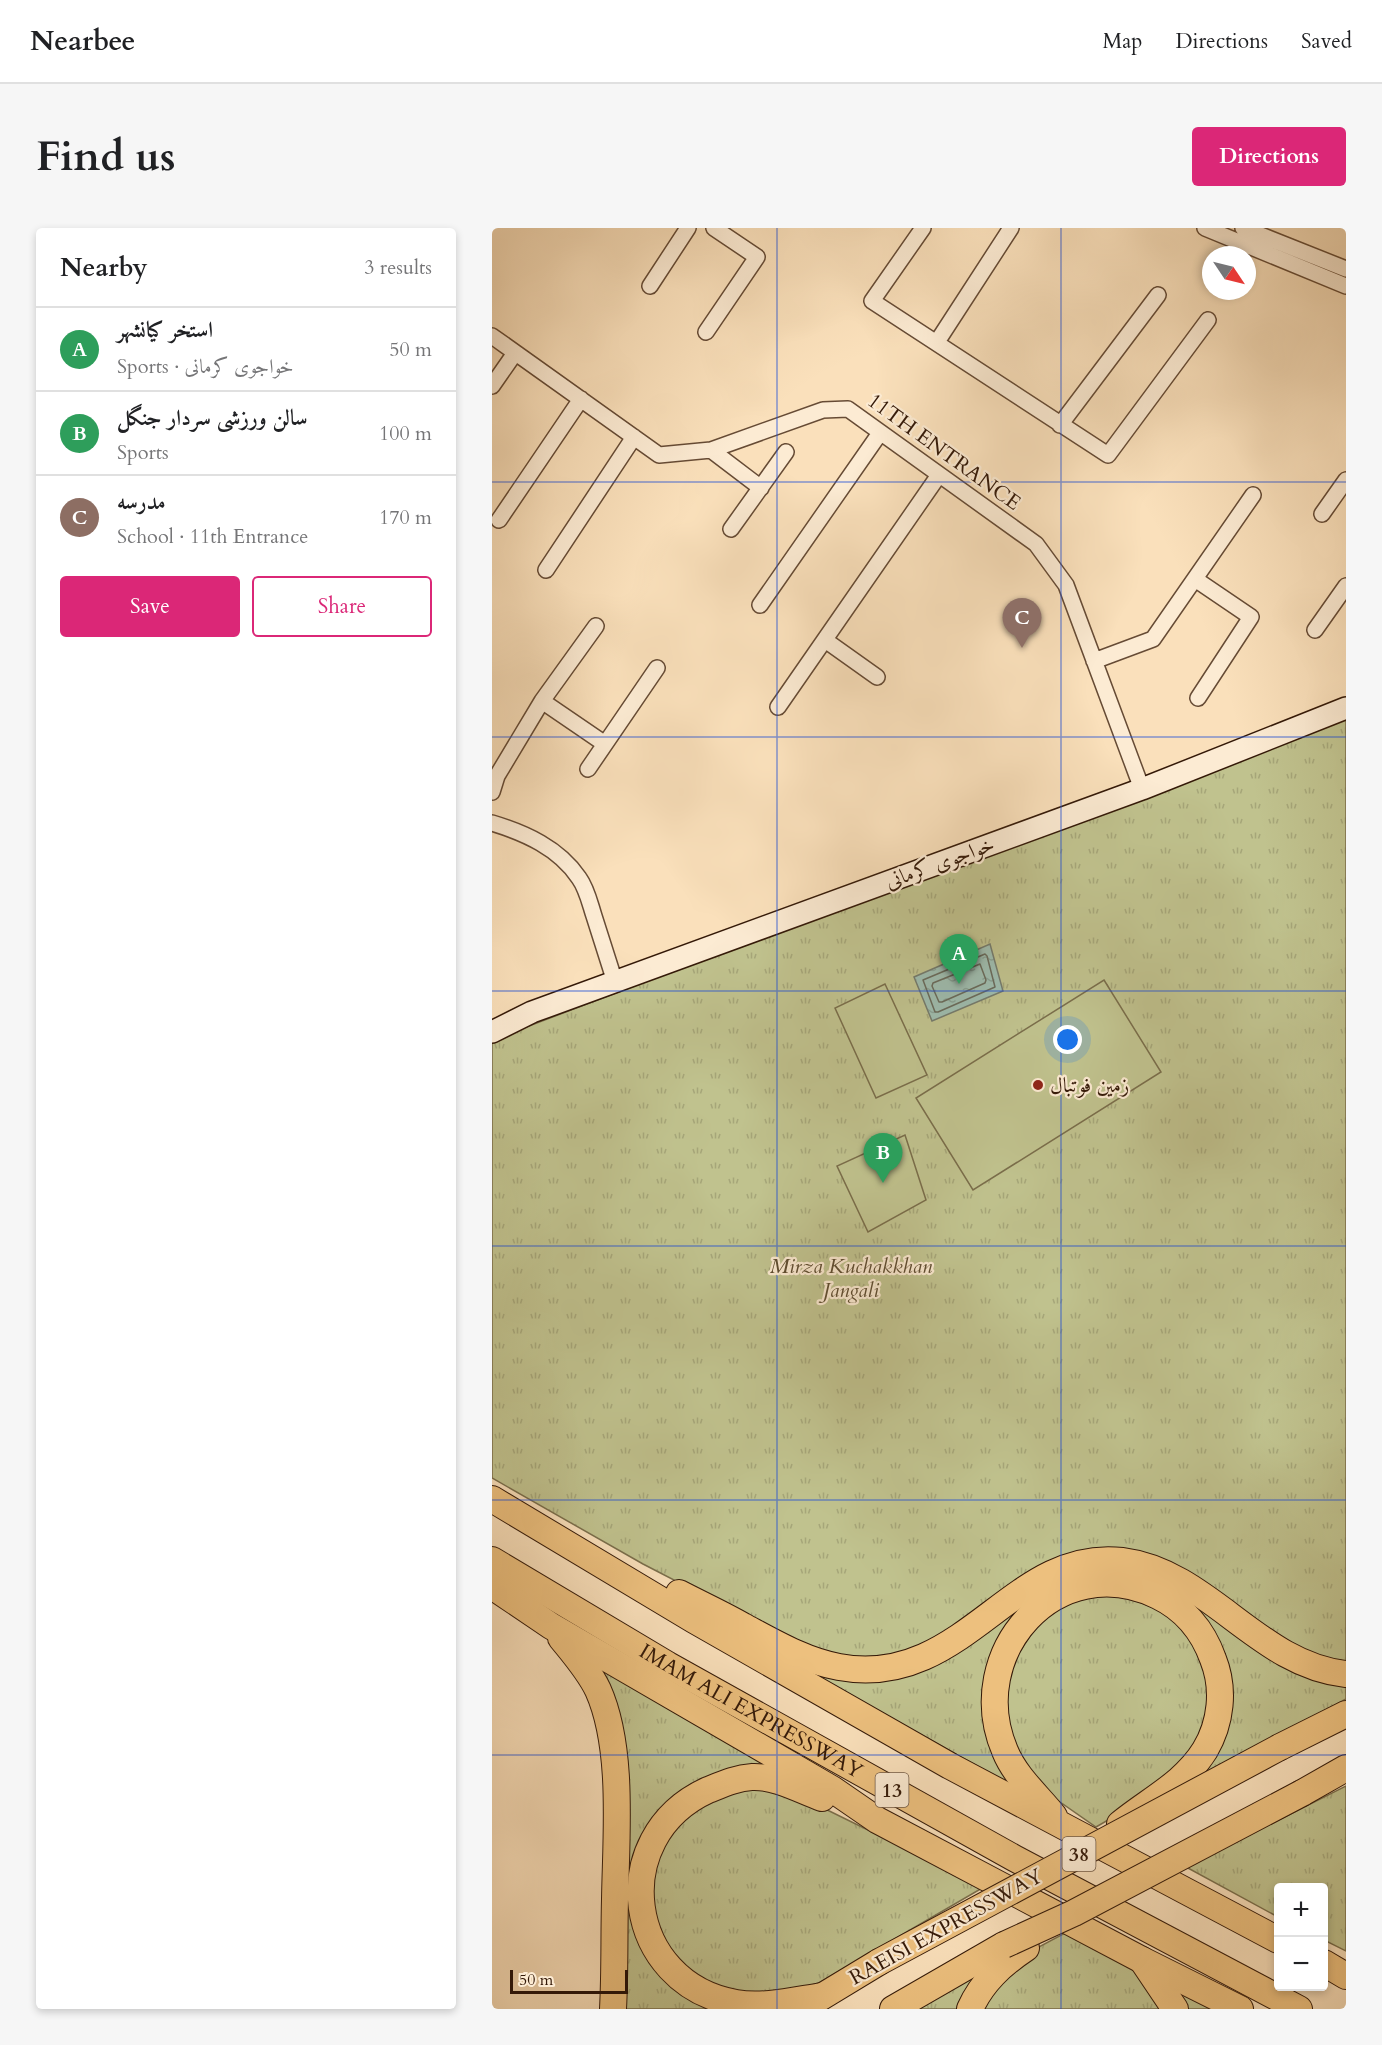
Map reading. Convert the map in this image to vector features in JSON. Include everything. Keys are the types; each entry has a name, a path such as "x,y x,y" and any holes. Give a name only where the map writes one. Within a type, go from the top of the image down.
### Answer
{"highway":[{"name":"13","path":"492,1499 950,1766 1274,1938"},
{"path":"592,1558 649,1579 812,1659 839,1667 867,1669 887,1669 929,1656 966,1633 1022,1590 1054,1573 1081,1563 1102,1560 1121,1561 1138,1564 1176,1579 1261,1640 1288,1656 1326,1671 1346,1674"},
{"name":"IMAM ALI EXPRESSWAY","path":"492,1560 668,1665 1014,1858 1299,2009"},
{"path":"1062,1826 1006,1755 997,1729 994,1696 999,1666 1013,1635 1024,1620 1059,1595 1078,1588 1115,1583 1127,1584 1148,1591 1173,1604 1195,1625 1209,1647 1221,1694 1219,1714 1205,1750 1173,1786 1121,1823 1106,1840"},
{"path":"492,1586 551,1626 832,1789 877,1820"},
{"path":"551,1626 590,1674 598,1690 610,1729 615,1769 616,1820 613,2009"},
{"name":"RAEISI EXPRESSWAY","path":"812,2003 879,1962 1346,1714"},
{"name":"38","path":"893,2009 1015,1947 1074,1913 1344,1771"},
{"path":"812,2003 737,2004 705,1993 684,1981 670,1968 654,1945 647,1929 640,1894 641,1876 645,1858 654,1839 683,1804 729,1781 753,1777 771,1779 877,1820 1240,2009"},
{"path":"970,2009 989,1978 1008,1960 1015,1947"},
{"path":"1142,1960 1175,2009"},
{"path":"1328,1962 1346,1964"},
{"path":"1328,1965 1346,1976"}],"main road":[{"name":"خواجوی کرمانی","path":"532,1012 1142,789 1346,708"},
{"path":"492,1018 532,1012"},
{"path":"492,1032 532,1012"}],"street":[{"path":"650,285 688,228"},
{"path":"706,332 757,257 714,228"},
{"path":"923,228 872,301 1108,455 1208,320"},
{"path":"937,342 1011,228"},
{"path":"1205,228 1346,286"},
{"path":"1243,228 1346,269"},
{"path":"1060,425 1158,295"},
{"name":"11TH ENTRANCE","path":"492,336 658,455 711,450 823,410 848,409 1036,544 1066,585 1142,789"},
{"path":"492,386 515,353"},
{"path":"499,520 581,399"},
{"path":"760,605 880,433"},
{"path":"546,570 634,437"},
{"path":"711,450 761,488"},
{"path":"731,529 786,452"},
{"path":"778,707 939,475"},
{"path":"1322,514 1346,480"},
{"path":"1094,661 1153,639 1253,495"},
{"path":"1195,579 1251,617 1198,698"},
{"path":"1315,630 1346,586"},
{"path":"492,792 497,776 542,701 596,626"},
{"path":"825,640 877,677"},
{"path":"588,769 657,668"},
{"path":"542,701 605,744"},
{"path":"492,823 517,830 541,842 563,858 580,879 615,982"}],"green space":[{"name":"Mirza Kuchakkhan Jangali","path":"1346,716 1346,1667 1336,1666 1121,1555 915,1655 825,1658 643,1564 492,1478 492,1040"},
{"name":"زمین فوتبال","path":"1104,980 1161,1072 973,1190 916,1098"},
{"path":"885,984 927,1075 876,1098 835,1008"},
{"path":"905,1135 926,1200 868,1232 837,1166"},
{"path":"1125,1567 1346,1679 1346,1699 1141,1812 1225,1717 1201,1624 1082,1580 991,1673 1031,1796 789,1661 858,1675 1023,1595"},
{"path":"1106,1589 1180,1618 1213,1686 1195,1755 1129,1808 1096,1827 1050,1795 1014,1757 1001,1680 1048,1609"},
{"path":"577,1647 839,1799 775,1772 651,1825 641,1935 725,2009 618,2009 622,1825"},
{"path":"741,1785 807,1800 984,1887 819,1983 765,1997 744,1996 694,1977 659,1937 654,1923 650,1870 680,1814"},
{"path":"1346,1786 1346,1951 1328,1942 1328,1883 1274,1883 1274,1915 1186,1867"},
{"path":"1065,1933 1126,1964 1140,1975 1168,2009 977,2009 1033,1950"},
{"path":"1023,1944 963,2009 914,2009"},
{"path":"1160,1977 1224,2009 1184,2009"}],"water":[{"path":"990,944 1003,991 932,1021 914,977"}],"place":[{"name":"مدرسه","path":"1022,648"},
{"name":"استخر کیانشهر","path":"959,984"},
{"name":"زمین فوتبال","path":"1038,1085"},
{"name":"سالن ورزشی سردار جنگل","path":"883,1183"}]}
